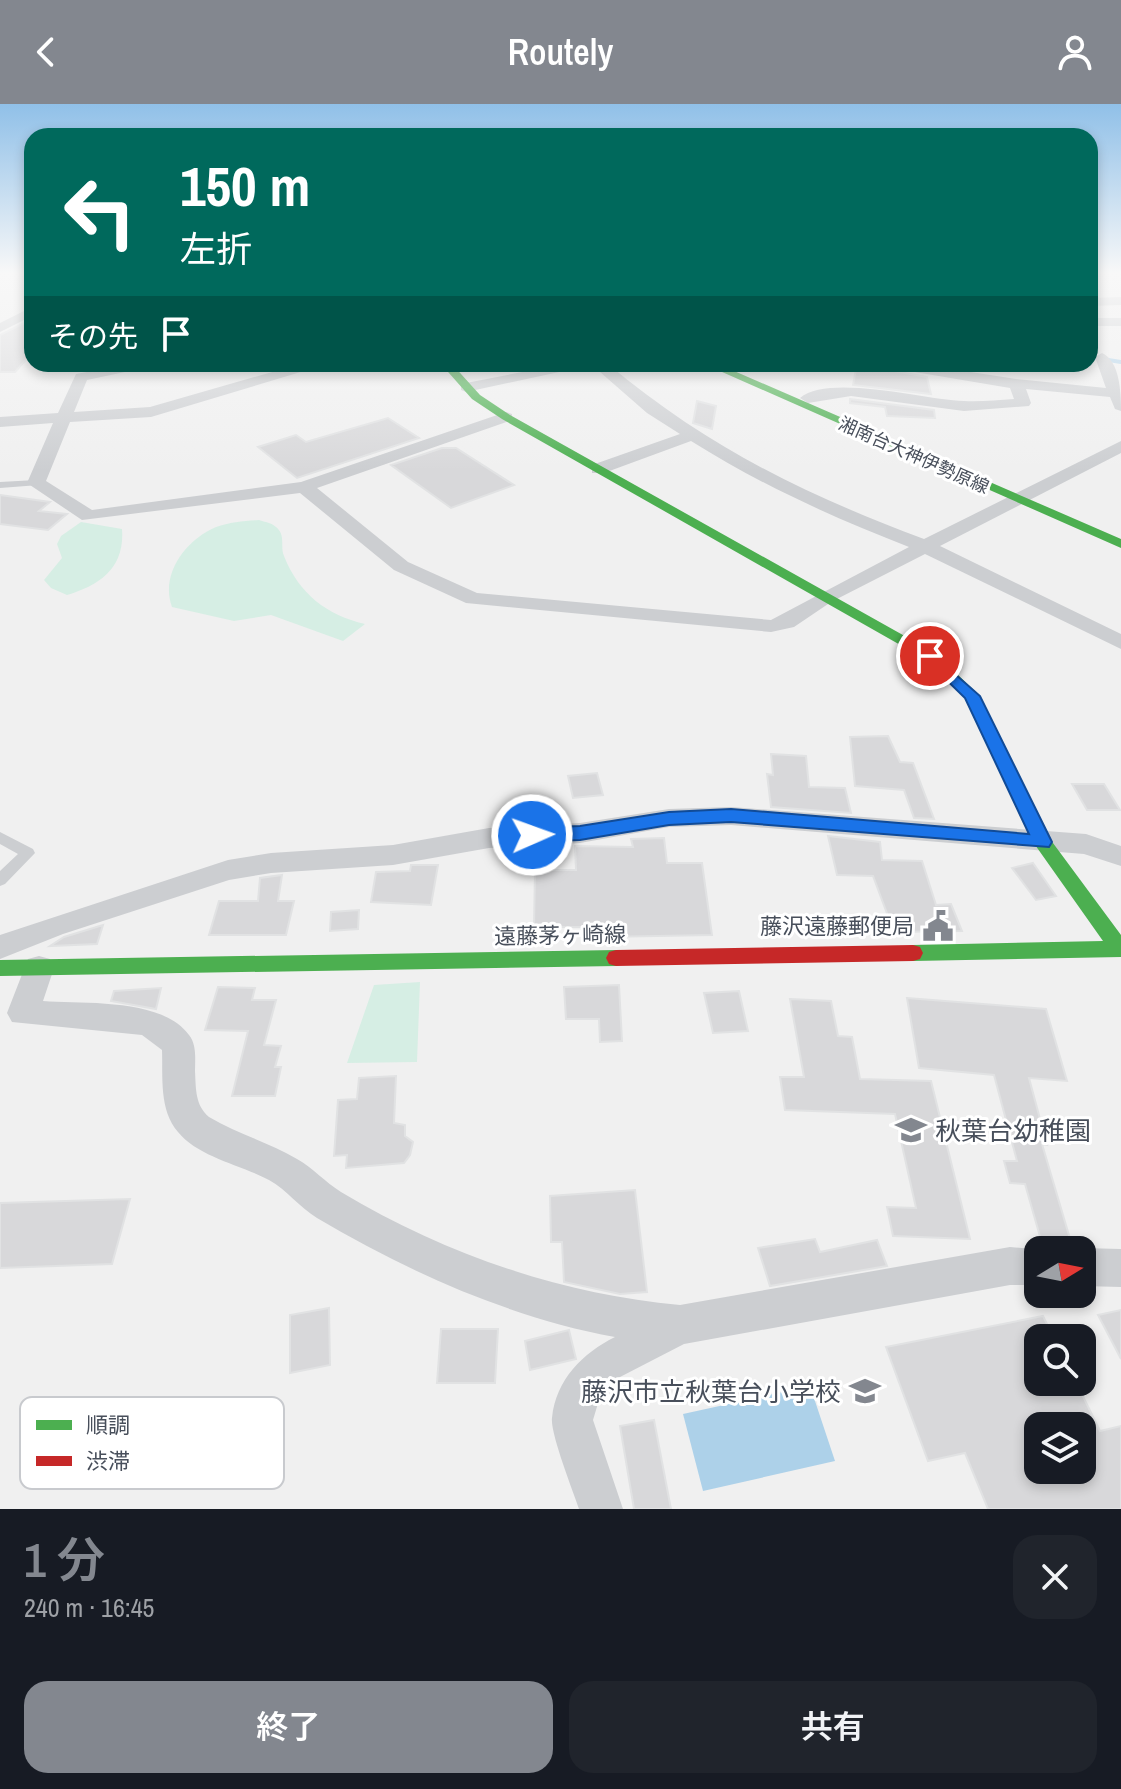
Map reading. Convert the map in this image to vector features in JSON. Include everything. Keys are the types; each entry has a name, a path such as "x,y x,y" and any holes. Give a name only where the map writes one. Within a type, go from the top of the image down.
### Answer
{"street":[{"path":"1098,356 1121,360"},
{"path":"1098,360 1118,400"},
{"path":"126,372 81,377 36,483 89,516 304,487 506,417"},
{"path":"0,422 151,412 293,372"},
{"path":"453,372 466,387 506,417 930,656 972,696 1042,842 1121,950"},
{"path":"466,387 544,372"},
{"path":"608,372 653,410 752,472 822,507 925,546 1121,642"},
{"name":"湘南台大神伊勢原線","path":"728,372 1022,496 1121,532"},
{"name":"湘南台大神伊勢原線","path":"749,372 1121,544"},
{"path":"861,391 882,372"},
{"path":"941,372 1118,400"},
{"path":"808,398 861,391 964,406 1023,403 1016,384"},
{"path":"598,469 695,434"},
{"path":"304,487 401,566 473,599 771,626 786,622 824,598 1121,446"},
{"path":"0,947 53,926 228,870 271,863 393,855 489,838 580,833 669,818 731,816 1086,844 1121,856"},
{"name":"遠藤茅ヶ崎線","path":"0,968 1121,950"},
{"path":"39,968 23,1013 147,1022 164,1031 178,1045 182,1110 192,1125 286,1171 326,1203 401,1243 528,1297 585,1315 632,1323 680,1325 1024,1266"},
{"path":"1096,1267 1121,1268"},
{"path":"601,1509 572,1420 582,1388 606,1363 680,1325"}],"lane":[{"path":"0,485 36,483"},
{"path":"0,837 28,853 0,880"}],"green space":[{"path":"259,520 279,530 284,556 306,592 338,615 365,624 343,641 271,615 234,621 172,607 169,583 172,571 194,540 221,525"},
{"path":"81,522 122,529 122,542 115,564 100,580 67,595 51,588 44,580 62,558 57,544 61,536"},
{"path":"420,982 417,1062 347,1063 374,985"}],"water":[{"path":"810,1386 835,1461 703,1491 683,1414"}],"building":[{"path":"0,340 24,340 24,362 15,372 0,372"},
{"path":"855,372 900,372 927,377 931,394 853,385"},
{"path":"850,399 934,410 935,418 887,416 885,407 850,403"},
{"path":"697,401 716,406 712,429 693,423"},
{"path":"388,418 419,438 297,478 258,447 296,435 306,442"},
{"path":"442,448 456,448 514,485 451,508 391,465"},
{"path":"0,495 50,502 39,511 67,514 48,530 0,524"},
{"path":"888,736 900,762 913,763 934,819 914,818 904,790 855,786 850,737"},
{"path":"771,754 806,756 809,787 845,788 851,813 771,807 767,774 773,775"},
{"path":"597,773 603,795 573,798 568,776"},
{"path":"1072,784 1104,784 1120,810 1087,810"},
{"path":"828,836 880,842 882,860 922,861 936,905 951,904 962,931 894,932 873,876 837,875"},
{"path":"664,838 667,863 702,863 712,935 602,937 602,927 534,927 535,870 576,870 575,846 633,847 631,839"},
{"path":"1033,863 1056,896 1036,900 1012,868"},
{"path":"411,865 438,865 431,905 371,902 376,872 410,871"},
{"path":"282,875 278,901 294,901 286,935 209,935 219,901 258,901 260,878"},
{"path":"359,910 358,929 330,931 331,912"},
{"path":"103,925 97,944 50,946 64,937"},
{"path":"619,985 622,1041 600,1042 599,1019 566,1019 564,987"},
{"path":"218,987 255,988 252,1000 276,1000 264,1045 281,1046 275,1067 281,1067 275,1096 232,1096 248,1031 205,1030"},
{"path":"161,988 156,1009 111,1001 114,991"},
{"path":"739,991 748,1031 713,1033 704,993"},
{"path":"907,998 1046,1009 1067,1081 1029,1078 1047,1145 1042,1144 1069,1236 1040,1236 1025,1184 1010,1183 1004,1161 1017,1161 994,1075 919,1068"},
{"path":"790,999 831,1001 838,1036 852,1037 860,1079 931,1081 970,1239 893,1236 887,1207 916,1208 895,1114 785,1110 780,1077 804,1077"},
{"path":"396,1076 394,1123 405,1125 405,1136 413,1142 410,1155 404,1163 346,1168 347,1155 334,1156 338,1100 357,1099 359,1078"},
{"path":"635,1190 647,1292 620,1294 564,1282 562,1242 551,1242 550,1196"},
{"path":"130,1199 112,1264 0,1268 0,1203"},
{"path":"815,1239 820,1252 877,1240 887,1266 770,1286 758,1248"},
{"path":"329,1308 330,1365 290,1373 290,1315"},
{"path":"1121,1310 1121,1359 1098,1315"},
{"path":"1043,1316 1047,1324 1024,1324 1024,1396 1083,1396 1091,1412 1024,1412 1024,1484 1096,1484 1096,1423 1100,1431 1121,1426 1121,1509 988,1509 965,1453 928,1461 886,1347"},
{"path":"441,1329 498,1329 495,1383 437,1383"},
{"path":"569,1330 576,1359 530,1370 525,1341"},
{"path":"654,1420 671,1509 634,1509 620,1426"}],"waterway":[{"path":"1098,358 1121,362"}],"traffic: fast":[{"path":"453,372 476,397 506,417 930,656 972,696 1042,842 1120,949"},
{"path":"727,372 1121,544"},
{"path":"913,953 1121,949"},
{"path":"0,968 616,958"}],"traffic: jam":[{"path":"616,958 913,953"}],"place":[{"name":"藤沢遠藤郵便局","path":"938,926"},
{"name":"秋葉台幼稚園","path":"911,1130"},
{"name":"藤沢市立秋葉台小学校","path":"865,1391"}],"route":[{"path":"532,835 580,833 669,818 731,816 1042,842 972,696 930,656"}]}
